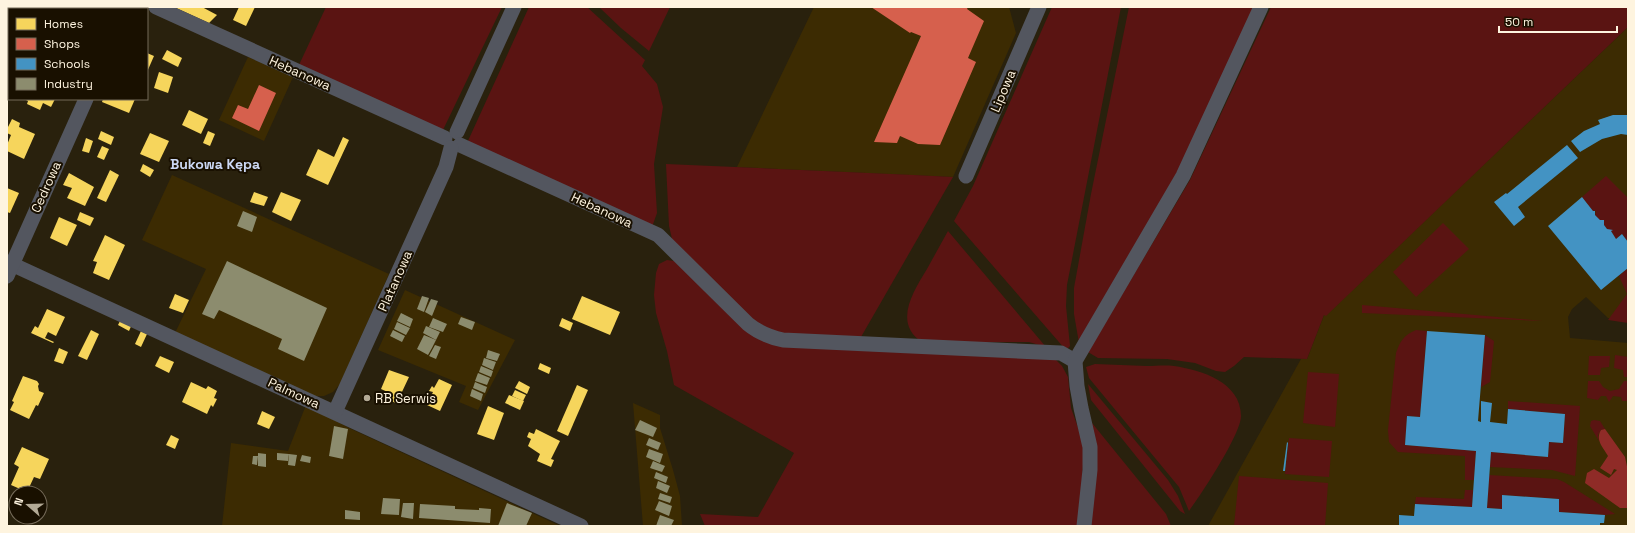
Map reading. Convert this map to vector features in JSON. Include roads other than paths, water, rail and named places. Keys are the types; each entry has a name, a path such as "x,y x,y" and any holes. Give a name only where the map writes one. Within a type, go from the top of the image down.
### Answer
{"street":[{"name":"Hebanowa","path":"156,7 453,141 658,236 748,324 769,336 782,340 1061,352 1075,361"},
{"name":"Platanowa","path":"335,412 446,168 453,141 514,7"},
{"name":"Lipowa","path":"966,176 1039,7"},
{"path":"1084,526 1090,470 1090,447 1080,401 1075,361 1183,176 1261,7"},
{"name":"Cedrowa","path":"9,267 86,100"},
{"name":"Palmowa","path":"9,267 335,412 581,526"}],"place":[{"name":"RB Serwis","path":"367,398"}],"district":[{"name":"Bukowa Kępa","path":"215,164"}]}
